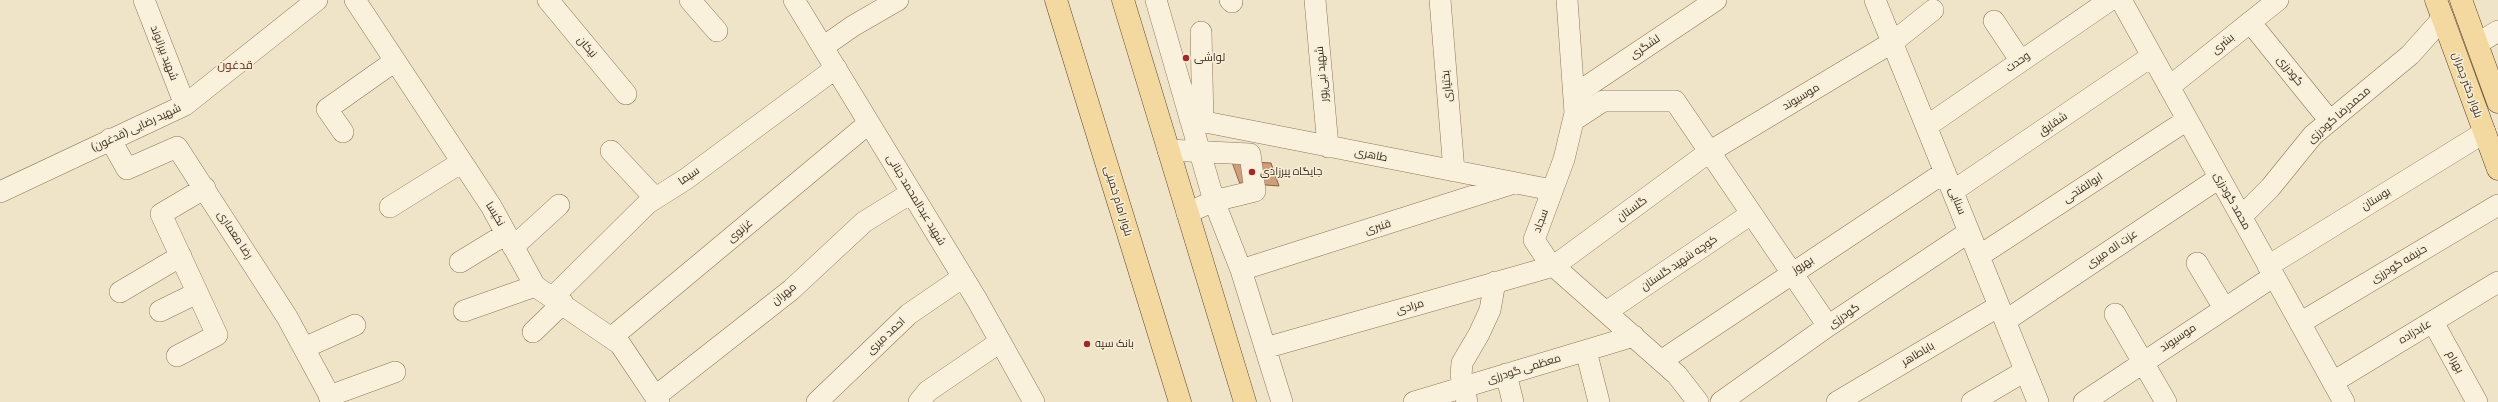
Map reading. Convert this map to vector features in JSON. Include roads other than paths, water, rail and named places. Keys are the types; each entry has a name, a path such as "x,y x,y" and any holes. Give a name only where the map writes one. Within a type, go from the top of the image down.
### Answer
{"main road":[{"name":"بلوار امام خمینی","path":"1056,0 1180,402"},
{"path":"1123,0 1245,402"},
{"path":"2461,0 2498,102"},
{"name":"بلوار دکتر چمران","path":"2440,9 2498,170"}],"street":[{"name":"شهید بیرانوند","path":"144,0 185,105"},
{"name":"(قدغون) شهید رضایی","path":"0,192 185,105 317,0"},
{"name":"نکیسا","path":"355,0 462,162 510,240 535,286"},
{"name":"نیکان","path":"548,0 626,94"},
{"path":"690,0 717,31"},
{"name":"شهید عبدالمحمد جنانی","path":"794,0 963,277 1034,402"},
{"path":"823,47 853,26 898,0"},
{"path":"1156,0 1197,121"},
{"name":"شهید نبی‌پور","path":"1315,0 1328,147"},
{"name":"بختیاری","path":"1440,0 1454,171"},
{"name":"سجاد","path":"1567,0 1574,95 1574,120 1570,140 1534,240 1554,266 1677,374 1698,402"},
{"name":"سنایی","path":"1875,0 2038,402"},
{"name":"وحدت","path":"1927,126 2020,60 2110,0"},
{"name":"محمد گودرزی","path":"2121,0 2344,402"},
{"name":"لشگری","path":"1574,95 1711,1"},
{"name":"بشری","path":"2169,87 2250,22 2272,2"},
{"name":"محمدرضا گودرزی","path":"2241,217 2270,188 2313,135 2410,55 2440,9"},
{"name":"موسیوند","path":"1709,152 1893,42 1933,10"},
{"path":"1994,20 2020,60"},
{"name":"گودرزی","path":"2250,22 2330,121"},
{"path":"2477,44 2498,31"},
{"path":"1201,32 1197,121 1200,151 1214,201 1241,270 1282,402"},
{"name":"شقایق","path":"1949,182 2152,56"},
{"path":"343,132 328,109 395,61"},
{"name":"سیما","path":"532,332 558,300 655,198 686,178 836,68"},
{"path":"1574,120 1603,101 1675,101 1828,326"},
{"name":"ابوالفتحی","path":"1979,256 2187,120"},
{"name":"طاهری","path":"1197,121 1552,190"},
{"name":"غزنوی","path":"611,338 869,123"},
{"name":"بوستان","path":"2271,271 2484,132"},
{"name":"رضا معماری","path":"110,139 127,169 177,147 279,304 331,399"},
{"path":"611,150 655,198"},
{"path":"1168,150 1250,154 1255,190 1214,201 1187,213"},
{"name":"گلستان","path":"1554,266 1709,152"},
{"path":"390,207 462,162"},
{"name":"عزت اله میری","path":"2002,313 2219,178"},
{"name":"بهروز","path":"1661,361 1791,273 1949,182"},
{"name":"قنبری","path":"1241,270 1514,183"},
{"path":"177,356 217,335 161,214 205,188"},
{"name":"مهران","path":"658,399 790,290 864,222 911,193"},
{"path":"460,262 510,240 559,205"},
{"name":"حنیفه گودرزی","path":"2300,323 2498,205"},
{"name":"کوچه شهید گلستان","path":"1606,312 1751,214"},
{"name":"گودرزی","path":"1721,402 1828,326 1969,232"},
{"path":"120,292 180,256"},
{"path":"2197,263 2224,308"},
{"name":"مرادی","path":"1265,348 1554,266"},
{"name":"موسیوند","path":"2084,402 2224,308 2271,271"},
{"name":"احمد میری","path":"817,402 910,314 963,277"},
{"path":"1465,394 1462,363 1479,334 1490,310 1495,282"},
{"name":"عابدزاده","path":"2333,382 2498,282"},
{"path":"464,312 535,286 558,300 620,344 658,399"},
{"path":"160,311 198,293"},
{"name":"باباطاهر","path":"1837,402 2002,313"},
{"path":"2115,314 2142,363 2166,402"},
{"name":"بهرام","path":"2433,322 2477,402"},
{"path":"304,348 355,325"},
{"name":"معظمی گودرزی","path":"1414,402 1465,394 1506,374 1634,336"},
{"path":"919,402 928,391 1000,342"},
{"path":"1586,350 1599,402"},
{"path":"1972,402 2025,371"},
{"path":"331,399 395,372"},
{"path":"1506,374 1513,402"}],"place":[{"name":"لواشی","path":"1186,58"},
{"name":"جایگاه پیرزادی","path":"1252,172"},
{"name":"بانک سپه","path":"1087,344"}],"district":[{"name":"قدغون","path":"235,65"}]}
